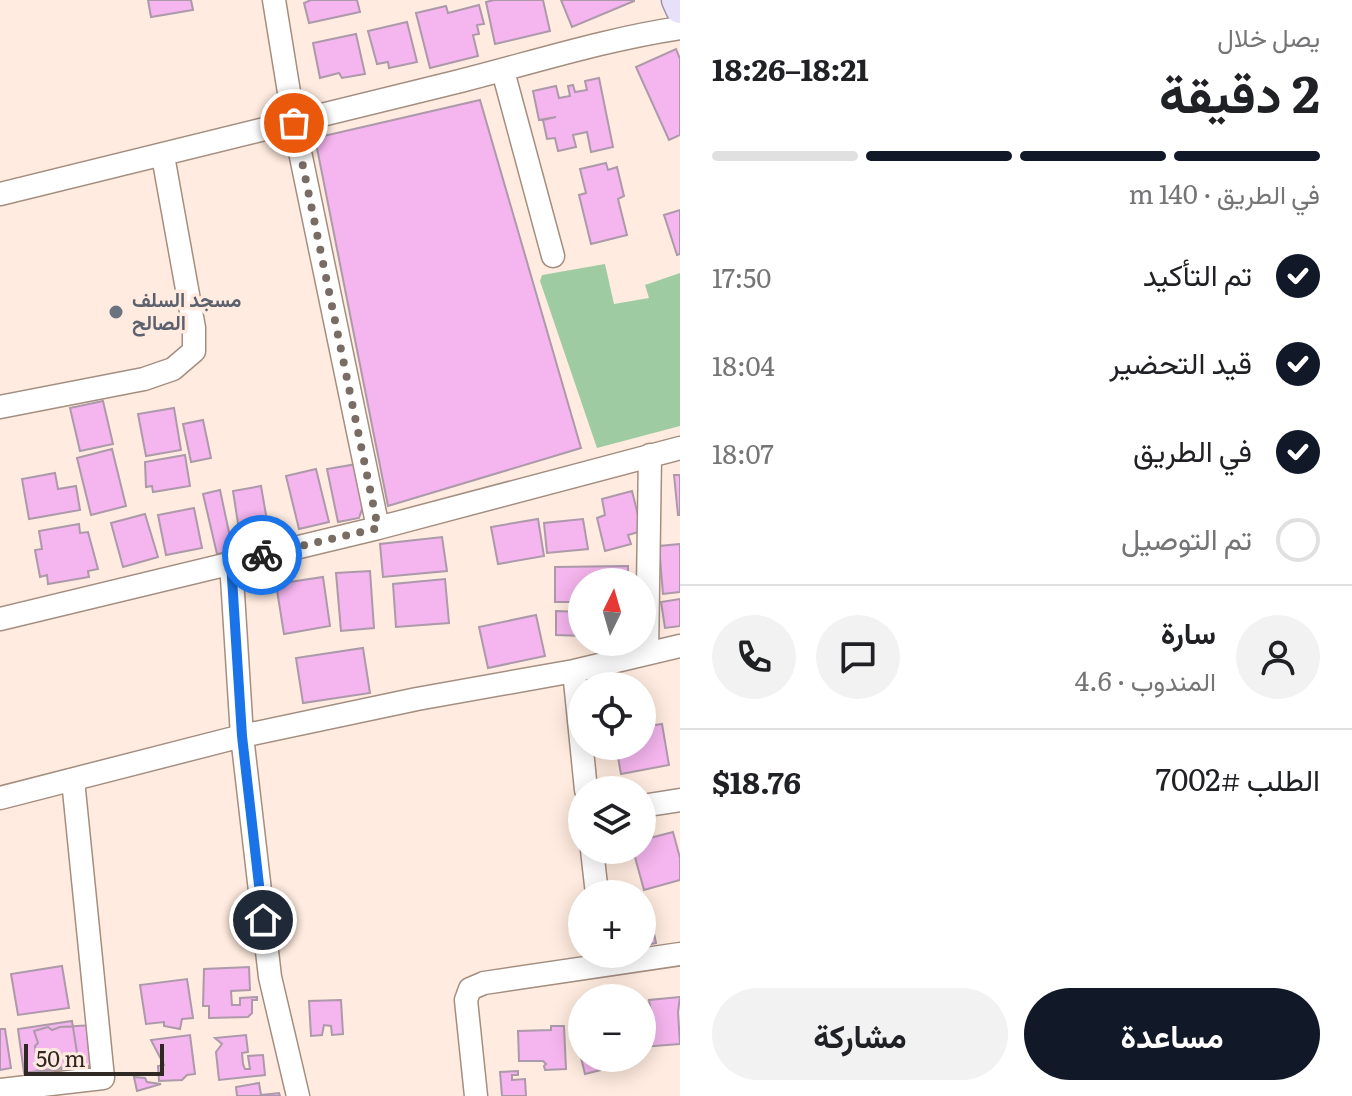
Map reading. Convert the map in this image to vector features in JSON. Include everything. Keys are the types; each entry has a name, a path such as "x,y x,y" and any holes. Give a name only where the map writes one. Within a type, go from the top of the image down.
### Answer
{"main road":[{"path":"676,0 680,9"}],"street":[{"path":"274,0 294,123 378,528"},
{"path":"0,194 503,71 626,36 680,28"},
{"path":"503,71 553,256"},
{"path":"0,407 144,379 173,369 194,351 194,328 163,156"},
{"path":"0,619 378,528 680,448"},
{"path":"648,568 650,455"},
{"path":"231,562 242,736 270,977 298,1096"},
{"path":"656,651 680,646"},
{"path":"0,798 242,736 417,699 574,671 635,656"},
{"path":"574,671 585,776"},
{"path":"0,1090 105,1087 73,780"},
{"path":"656,804 680,800"},
{"path":"656,956 680,954"},
{"path":"476,1096 466,1000 470,989 484,983 568,967"}],"green space":[{"path":"605,264 614,304 649,298 645,285 680,273 680,426 597,448 540,281 542,275"}],"building":[{"path":"148,0 191,0 193,10 151,17"},
{"path":"311,0 357,0 360,12 309,23 304,3"},
{"path":"543,0 550,31 495,44 486,2"},
{"path":"561,0 634,0 634,1 572,27"},
{"path":"479,5 484,24 477,25 479,34 473,35 478,56 430,68 416,13 446,6 448,13"},
{"path":"407,22 417,62 389,68 388,62 377,64 368,31"},
{"path":"356,34 365,74 342,78 339,73 320,78 313,43"},
{"path":"676,49 680,59 680,135 669,140 636,67"},
{"path":"599,78 613,147 591,152 587,132 573,135 576,147 558,151 555,138 547,139 543,120 556,117 539,120 533,91 556,86 559,98 570,96 568,86 573,85 575,92 587,90 585,81"},
{"path":"480,100 581,448 388,506 315,138"},
{"path":"606,163 608,170 617,167 624,196 618,199 627,235 591,244 579,195 586,193 580,169"},
{"path":"680,210 680,254 677,255 664,215"},
{"path":"103,401 113,444 80,451 70,408"},
{"path":"174,408 181,450 146,456 138,414"},
{"path":"203,420 211,458 191,462 183,424"},
{"path":"112,449 126,506 91,515 77,458"},
{"path":"185,455 190,486 153,492 152,486 146,487 145,462"},
{"path":"357,464 366,498 359,518 338,522 327,469"},
{"path":"316,469 329,522 299,529 286,476"},
{"path":"55,473 58,489 76,486 80,510 29,519 22,479"},
{"path":"674,475 680,475 680,515 678,515"},
{"path":"261,486 270,538 241,543 233,491"},
{"path":"220,490 233,551 217,554 203,494"},
{"path":"632,491 642,531 628,535 631,544 605,551 597,518 605,515 602,499"},
{"path":"194,508 202,548 166,555 158,515"},
{"path":"145,514 158,557 123,567 111,523"},
{"path":"538,519 544,556 498,564 491,527"},
{"path":"583,519 588,549 547,553 544,523"},
{"path":"79,524 80,533 88,532 98,569 88,571 89,577 48,584 47,575 40,577 35,550 42,549 39,531"},
{"path":"442,537 447,571 383,577 380,544"},
{"path":"680,544 680,592 663,594 659,546"},
{"path":"555,567 628,568 568,568 568,602 555,602"},
{"path":"370,571 374,628 341,631 336,573"},
{"path":"323,577 330,626 284,634 276,584"},
{"path":"445,579 449,623 396,627 393,584"},
{"path":"680,599 680,626 665,628 661,602"},
{"path":"556,611 568,611 568,635 556,635"},
{"path":"536,615 545,656 488,668 479,627"},
{"path":"363,648 370,693 303,703 296,658"},
{"path":"662,724 669,765 621,774 618,760 656,760 656,725"},
{"path":"673,832 680,858 680,880 656,887 656,880 641,880 637,864 656,864 656,836"},
{"path":"62,966 69,1008 18,1015 11,974"},
{"path":"249,967 250,990 231,991 232,1005 240,1005 240,998 257,997 257,1000 252,1000 252,1013 248,1017 209,1018 209,1006 203,1006 204,969"},
{"path":"187,979 193,1018 182,1019 180,1029 164,1026 164,1022 146,1024 140,985"},
{"path":"680,997 680,1044 656,1046 656,999"},
{"path":"341,1000 343,1034 332,1035 331,1026 324,1025 322,1035 311,1036 309,1001"},
{"path":"72,1021 79,1065 24,1073 18,1029"},
{"path":"93,1025 91,1066 76,1066 76,1071 65,1073 65,1069 38,1072 35,1046 38,1043 34,1031 48,1027 52,1030"},
{"path":"551,1026 564,1026 566,1069 545,1070 543,1061 519,1061 518,1031 551,1030"},
{"path":"0,1029 5,1029 11,1068 0,1070"},
{"path":"190,1035 195,1074 187,1075 182,1080 159,1081 158,1066 164,1065 151,1040"},
{"path":"246,1035 248,1052 242,1053 245,1069 250,1069 248,1056 263,1055 265,1075 219,1080 216,1052 222,1044 215,1038"},
{"path":"518,1071 518,1075 512,1075 512,1080 525,1079 526,1096 502,1096 500,1072"},
{"path":"134,1077 145,1078 147,1082 161,1084 137,1091"},
{"path":"259,1083 261,1095 279,1093 280,1096 237,1096 236,1087"}],"way so far":[{"path":"262,555 378,528 294,123"}],"place":[{"name":"مسجد السلف الصالح","path":"116,312"}],"route":[{"path":"262,555 231,562 242,736 263,920"}]}
